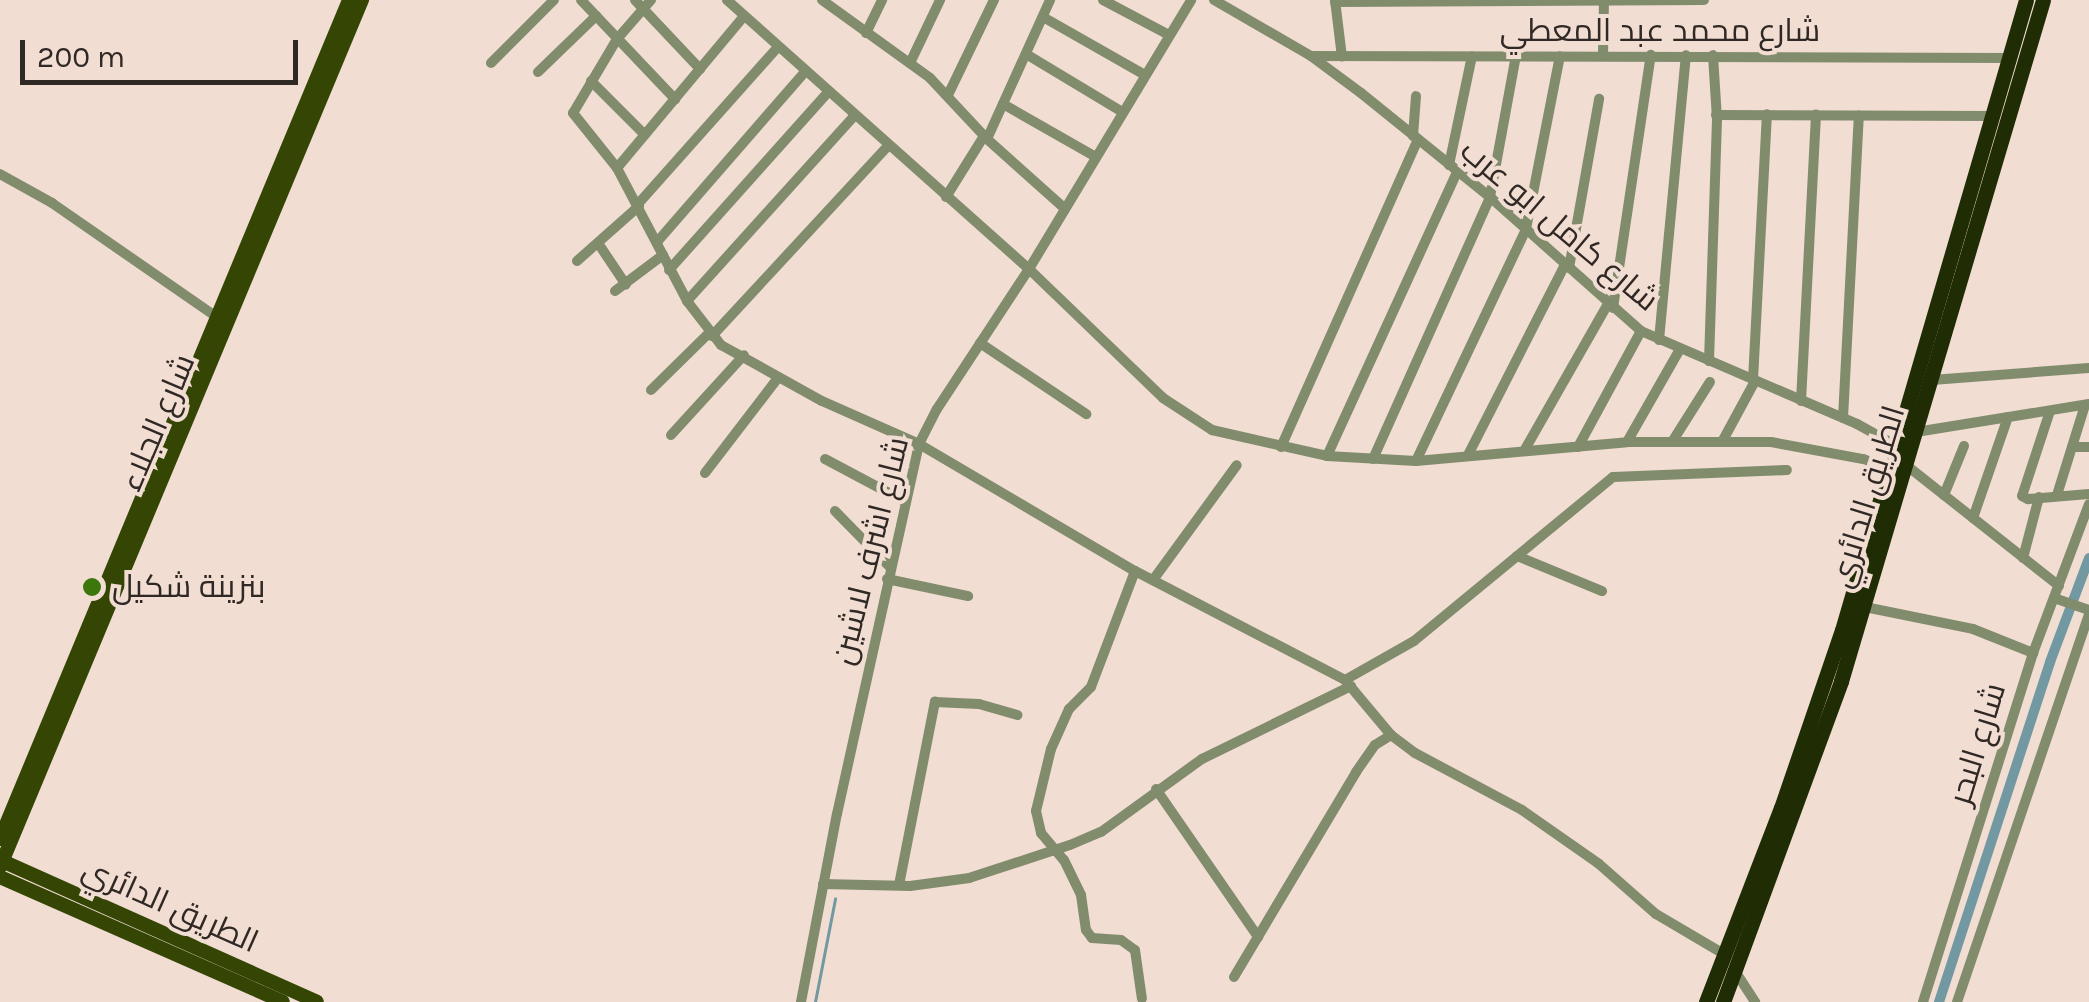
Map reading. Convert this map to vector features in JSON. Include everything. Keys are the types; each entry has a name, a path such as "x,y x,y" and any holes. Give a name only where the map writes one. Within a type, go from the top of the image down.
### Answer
{"highway":[{"name":"الطريق الدائري","path":"1710,1000 1735,970 1817,753 1898,467 1916,432 1932,380 1992,116 2026,0"},
{"name":"الطريق الدائري","path":"1898,467 1896,446 2043,0"},
{"name":"الطريق الدائري","path":"1710,1000 1856,606"}],"main road":[{"name":"شارع الجلاء","path":"0,839 230,326 341,34 350,0"},
{"name":"شارع الجلاء","path":"1,866 83,650 218,318 341,34 362,0"},
{"name":"الطريق الدائري","path":"1,866 24,888 283,1002"},
{"name":"الطريق الدائري","path":"1,866 316,1002"},
{"path":"0,892 24,888"}],"street":[{"path":"491,62 554,0"},
{"path":"727,0 1192,420 1281,447 1327,456 1416,461 1627,442 1771,442 1817,448 1898,467 1944,494 2023,558 2057,592 2089,613"},
{"path":"866,33 882,0"},
{"path":"910,64 940,0"},
{"path":"948,95 994,0"},
{"path":"946,197 986,138 1050,0"},
{"path":"1103,0 1170,35"},
{"name":"شارع اشرف لاشين","path":"800,1002 888,573 920,444 1191,0"},
{"name":"شارع كامل ابو عرب","path":"1214,0 1311,56 1490,196 1641,331 1843,418 1896,446"},
{"path":"1604,0 1604,56"},
{"path":"1342,57 1335,1 1704,0"},
{"path":"827,2 948,95 986,138 1063,207"},
{"path":"700,69 643,3 591,81 574,116 617,168 669,270 710,335 778,378 920,444 1134,571 1348,683 1391,735 1415,753 1522,810 1599,864 1656,914 1724,954"},
{"path":"538,72 590,6 676,99"},
{"path":"617,168 744,16"},
{"path":"1042,17 1145,75"},
{"path":"577,261 639,205 778,47"},
{"path":"1026,54 1122,112"},
{"path":"1524,451 1610,306 1651,55"},
{"path":"1708,361 1716,115 1713,55"},
{"name":"شارع محمد عبد المعطي","path":"1311,56 2010,58"},
{"path":"1327,456 1453,168 1472,56"},
{"path":"1372,458 1490,196 1516,56"},
{"path":"1416,461 1526,230 1560,56"},
{"path":"1659,340 1686,56"},
{"path":"657,242 804,72"},
{"path":"591,81 645,136"},
{"path":"669,270 827,93"},
{"path":"1281,447 1415,138 1416,96"},
{"path":"1468,456 1567,266 1600,99"},
{"path":"1003,104 1094,156"},
{"path":"1722,442 1754,380 1767,114"},
{"path":"1801,400 1816,114"},
{"path":"1716,115 1992,116"},
{"path":"1843,418 1860,115"},
{"path":"687,301 854,116"},
{"path":"651,390 710,335 888,146"},
{"path":"0,174 52,203 218,318"},
{"path":"598,242 620,288 663,255"},
{"path":"1578,447 1641,331"},
{"path":"980,342 1086,414"},
{"path":"1627,442 1680,349"},
{"path":"671,435 744,355"},
{"path":"1932,380 2089,368"},
{"path":"705,473 778,378"},
{"path":"1672,442 1710,382"},
{"path":"1916,432 2087,405 2058,495"},
{"path":"2050,411 2022,493 2025,499 2089,494"},
{"path":"1973,518 2008,418"},
{"path":"1944,494 1964,446"},
{"path":"2072,447 2089,447"},
{"path":"825,460 904,501"},
{"path":"1153,580 1237,465"},
{"path":"823,884 899,886 970,878 1101,832 1202,758 1348,683 1414,641 1613,477 1787,470"},
{"path":"2023,558 2039,497"},
{"name":"شارع البحر","path":"1923,1002 2032,653 2089,504"},
{"path":"835,511 888,573 968,596"},
{"path":"1517,556 1602,591"},
{"path":"1134,571 1091,688 1068,709 1040,784 1036,811 1041,833 1076,883 1092,938 1122,940 1136,950 1142,998"},
{"path":"1856,606 1973,628 2032,653"},
{"name":"شارع البحر","path":"1957,1002 2089,613"},
{"path":"899,886 935,702 979,704 1017,715"},
{"path":"1234,977 1362,762 1375,745 1391,735"},
{"path":"1156,789 1258,938"},
{"path":"1735,970 1756,1002"}],"waterway":[{"path":"1939,1002 2050,662 2089,558"},
{"path":"815,1002 835,899"}],"place":[{"name":"بنزينة شكيل","path":"92,587"}]}
